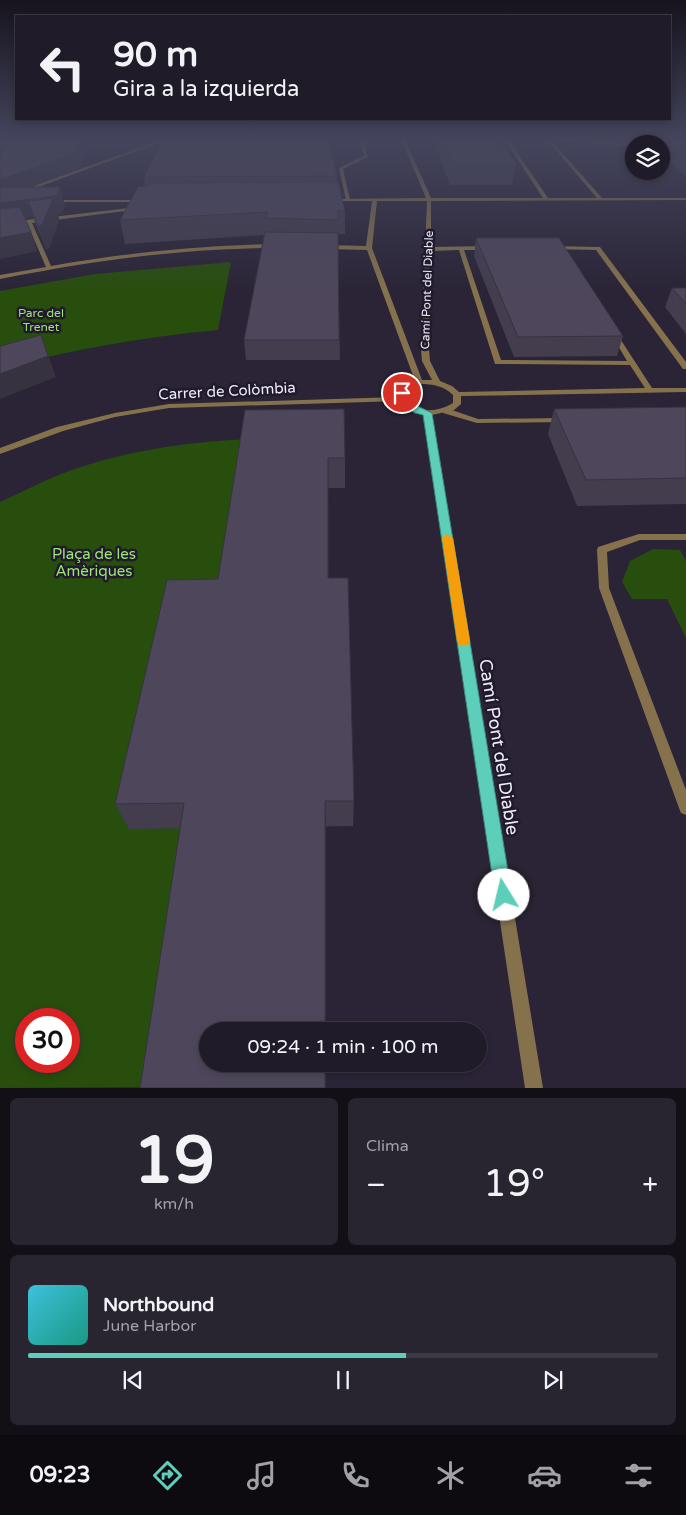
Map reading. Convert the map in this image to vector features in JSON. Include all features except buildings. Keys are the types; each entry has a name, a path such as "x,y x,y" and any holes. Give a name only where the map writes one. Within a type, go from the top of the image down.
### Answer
{"street":[{"path":"0,201 30,190"},
{"path":"346,190 348,200"},
{"name":"Camí Pont del Diable","path":"425,190 429,200 425,349 426,362 437,383"},
{"path":"540,190 546,199"},
{"path":"593,190 600,198"},
{"path":"323,200 686,199"},
{"path":"375,200 369,248 419,382"},
{"path":"0,201 13,202"},
{"path":"48,201 155,201"},
{"path":"0,225 148,207"},
{"path":"28,221 49,267"},
{"path":"0,277 49,267 145,253 246,246 284,246"},
{"path":"322,247 369,248"},
{"path":"549,247 598,248 682,357 686,367"},
{"path":"559,247 564,255"},
{"path":"461,248 498,362 632,363"},
{"path":"428,249 500,248"},
{"path":"611,330 650,391"},
{"path":"446,411 457,404 457,394 453,389 437,383 419,382 405,389 402,399 411,408 428,413 446,411 477,421 568,420"},
{"path":"457,394 686,390"},
{"name":"Carrer de Colòmbia","path":"0,451 78,424 115,415 169,406 402,399"},
{"name":"Camí Pont del Diable","path":"428,413 534,1088"},
{"path":"686,537 639,538 602,550 604,588 686,808"}],"green space":[{"name":"Parc del Trenet","path":"231,262 218,330 108,345 54,355 0,369 0,291 95,274"},
{"name":"Plaça de les Amèriques","path":"248,439 157,1087 0,1088 0,502 56,476 102,461 150,450"},
{"path":"653,549 680,550 686,561 686,638 667,599 632,599 622,582 630,561"}],"slow traffic":[{"path":"447,538 464,641"}],"route":[{"path":"402,393 402,399 405,404 418,411 428,413 504,895"}]}
